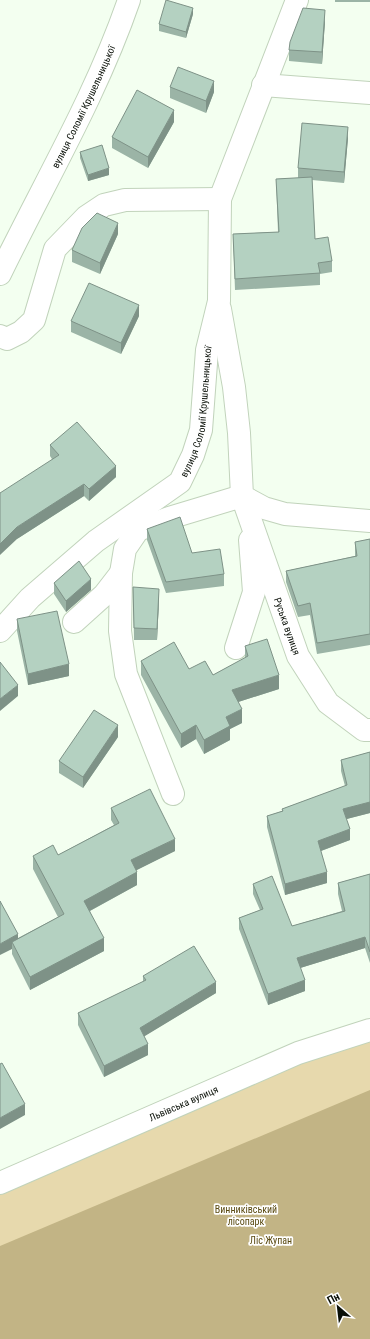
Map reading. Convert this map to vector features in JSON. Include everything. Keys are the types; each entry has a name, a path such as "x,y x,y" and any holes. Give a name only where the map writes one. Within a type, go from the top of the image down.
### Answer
{"street":[{"name":"вулиця Соломії Крушельницької","path":"0,274 38,196 85,107 128,0"},
{"name":"вулиця Соломії Крушельницької","path":"0,631 30,598 96,541 180,482 193,455 201,430 207,350 219,301 220,199 297,0"},
{"path":"263,85 370,93"},
{"path":"0,336 6,339 12,337 21,332 34,320 55,249 86,216 104,205 125,200 220,199"},
{"name":"Руська вулиця","path":"219,301 234,387 239,433 242,496 298,656 328,703 364,730 370,730"},
{"path":"173,794 126,674 120,631 121,573 125,549 138,530 177,515 242,496 264,508 285,514 370,521"},
{"path":"236,648 254,592 249,543 254,530"},
{"path":"74,622 104,595 121,573"},
{"name":"Львівська вулиця","path":"0,1183 298,1053 370,1030"}],"green space":[{"name":"Ліс Жупан","path":"370,1037 370,1339 0,1339 0,1187 280,1066"},
{"name":"Ліс Жупан","path":"370,1090 370,1339 0,1339 0,1246"}],"building":[{"path":"166,0 193,8 186,32 159,24"},
{"path":"303,8 325,10 322,52 289,50 290,42"},
{"path":"178,67 214,81 206,101 170,87"},
{"path":"137,90 174,110 148,157 112,137"},
{"path":"302,123 348,127 344,172 298,168"},
{"path":"102,145 109,168 88,175 80,152"},
{"path":"312,177 315,239 328,237 332,261 318,263 320,273 235,279 233,234 279,232 276,179"},
{"path":"97,213 118,223 100,263 72,250 82,228"},
{"path":"89,283 139,305 121,343 71,321"},
{"path":"77,422 116,466 89,489 84,484 17,527 0,544 0,493 59,455 50,445"},
{"path":"180,517 192,553 220,549 224,574 166,582 147,529"},
{"path":"370,539 370,634 317,643 310,603 298,606 286,571 357,556 355,542"},
{"path":"79,561 91,579 66,601 54,583"},
{"path":"133,587 159,589 157,629 134,628"},
{"path":"57,611 69,664 28,674 17,619"},
{"path":"267,639 279,675 232,690 242,709 226,717 230,726 204,740 196,725 181,734 141,661 174,642 189,669 205,661 213,675 248,656 245,646"},
{"path":"0,662 18,685 0,699"},
{"path":"94,710 118,725 83,777 59,761"},
{"path":"370,752 370,802 343,809 350,829 318,841 327,872 285,884 267,816 347,785 341,760"},
{"path":"150,789 175,839 131,860 137,872 84,901 104,938 30,977 12,942 64,914 33,856 53,845 58,855 119,823 111,808"},
{"path":"370,874 370,952 365,937 297,958 305,980 268,994 239,918 263,909 253,884 272,876 292,926 345,911 338,883"},
{"path":"0,901 18,934 0,944"},
{"path":"194,946 216,982 140,1028 148,1044 104,1066 78,1013 146,980 143,976"},
{"path":"2,1063 25,1104 0,1118 0,1064"}],"park label":[{"name":"Винниківський лісопарк","path":"246,1214"}]}
